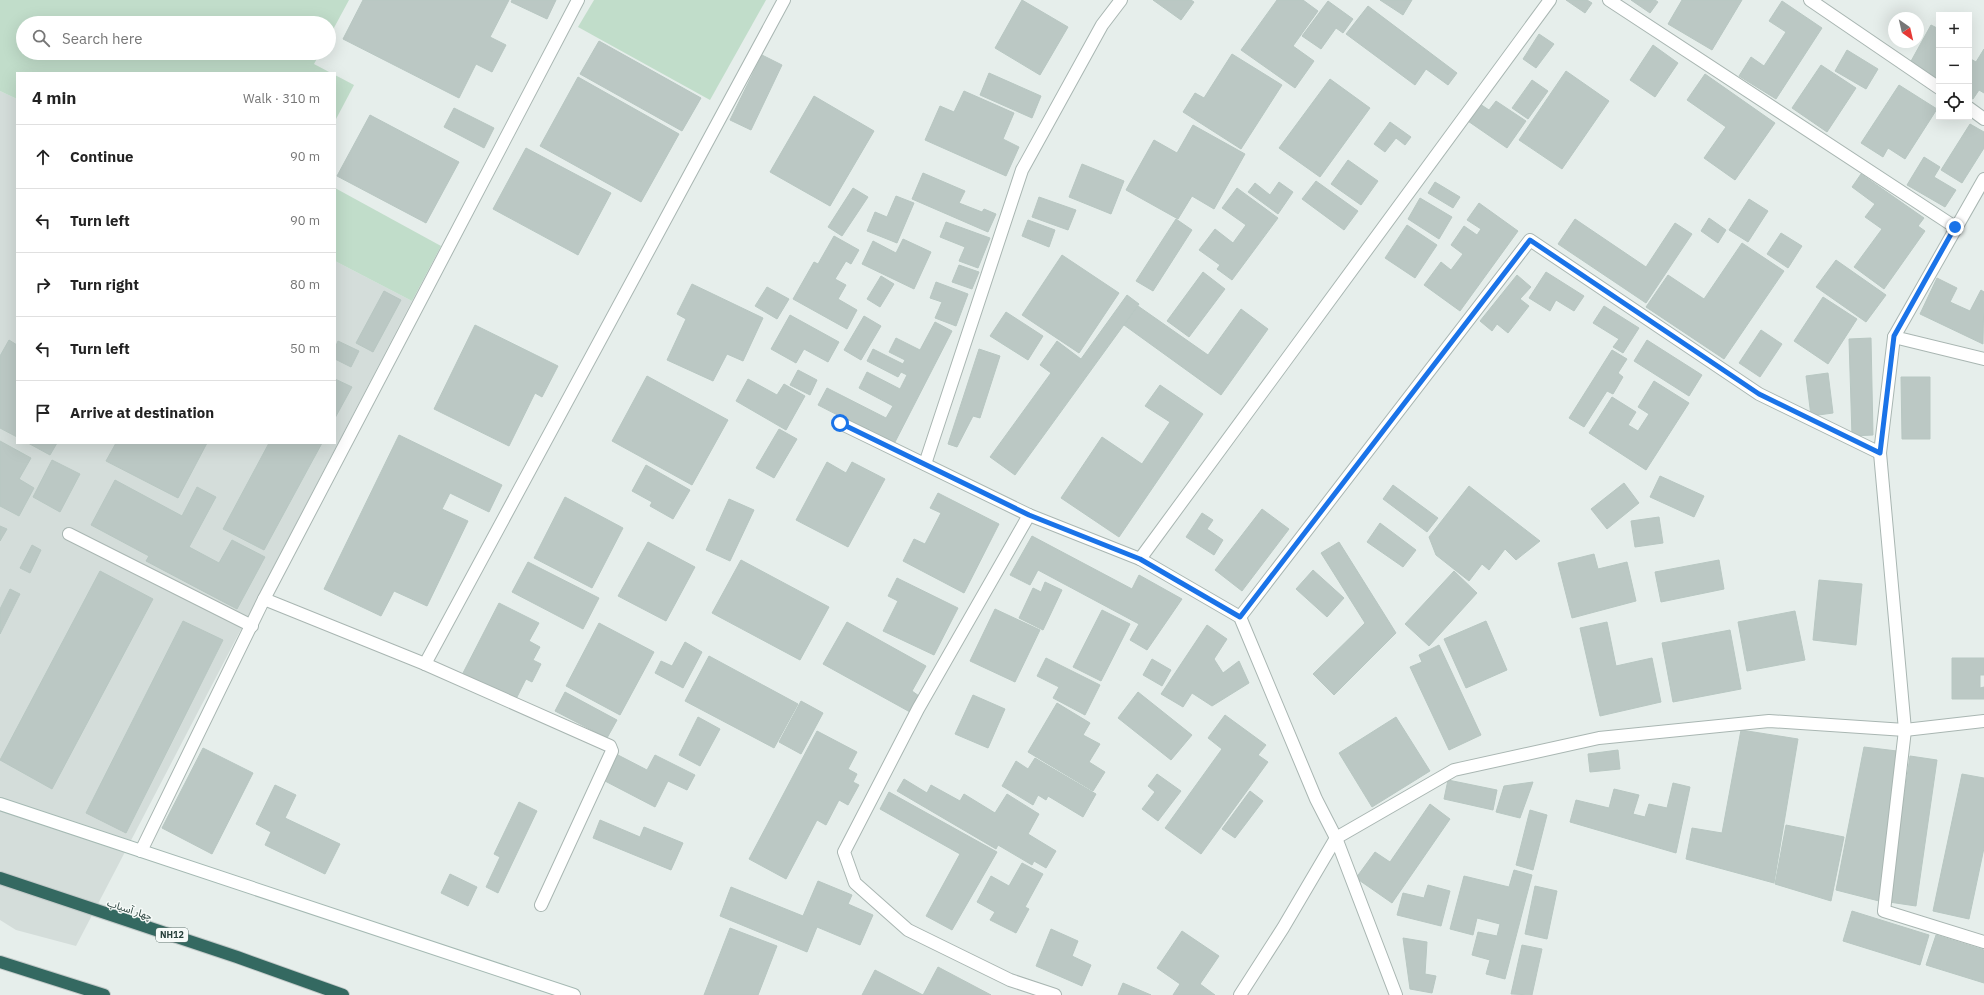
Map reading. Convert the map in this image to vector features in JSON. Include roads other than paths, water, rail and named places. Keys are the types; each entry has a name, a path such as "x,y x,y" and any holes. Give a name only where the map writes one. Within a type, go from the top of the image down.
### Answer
{"highway":[{"name":"چهار آسیاب","path":"0,878 237,957 342,995"},
{"path":"0,962 104,995"}],"street":[{"path":"141,851 252,626 264,598 578,0"},
{"path":"425,664 784,0"},
{"path":"925,464 1022,170 1102,25 1121,0"},
{"path":"1140,559 1550,0"},
{"path":"1609,0 1955,227"},
{"path":"1810,0 1936,86"},
{"path":"1972,110 1984,119"},
{"path":"1984,179 1955,227 1894,336 1880,453 1905,730 1884,911 1984,942"},
{"path":"1240,617 1530,240 1759,394 1880,453"},
{"path":"1894,336 1984,359"},
{"path":"840,423 1029,515 1140,559 1240,617 1316,799 1336,838 1396,995"},
{"path":"1029,515 918,710 844,852 856,882 908,930 1010,980 1055,995"},
{"path":"69,534 252,626"},
{"path":"264,598 425,664 610,746 612,751 541,905"},
{"path":"1240,995 1283,928 1336,838 1454,770 1599,738 1769,721 1905,730 1984,721"},
{"path":"0,804 574,995"}]}
